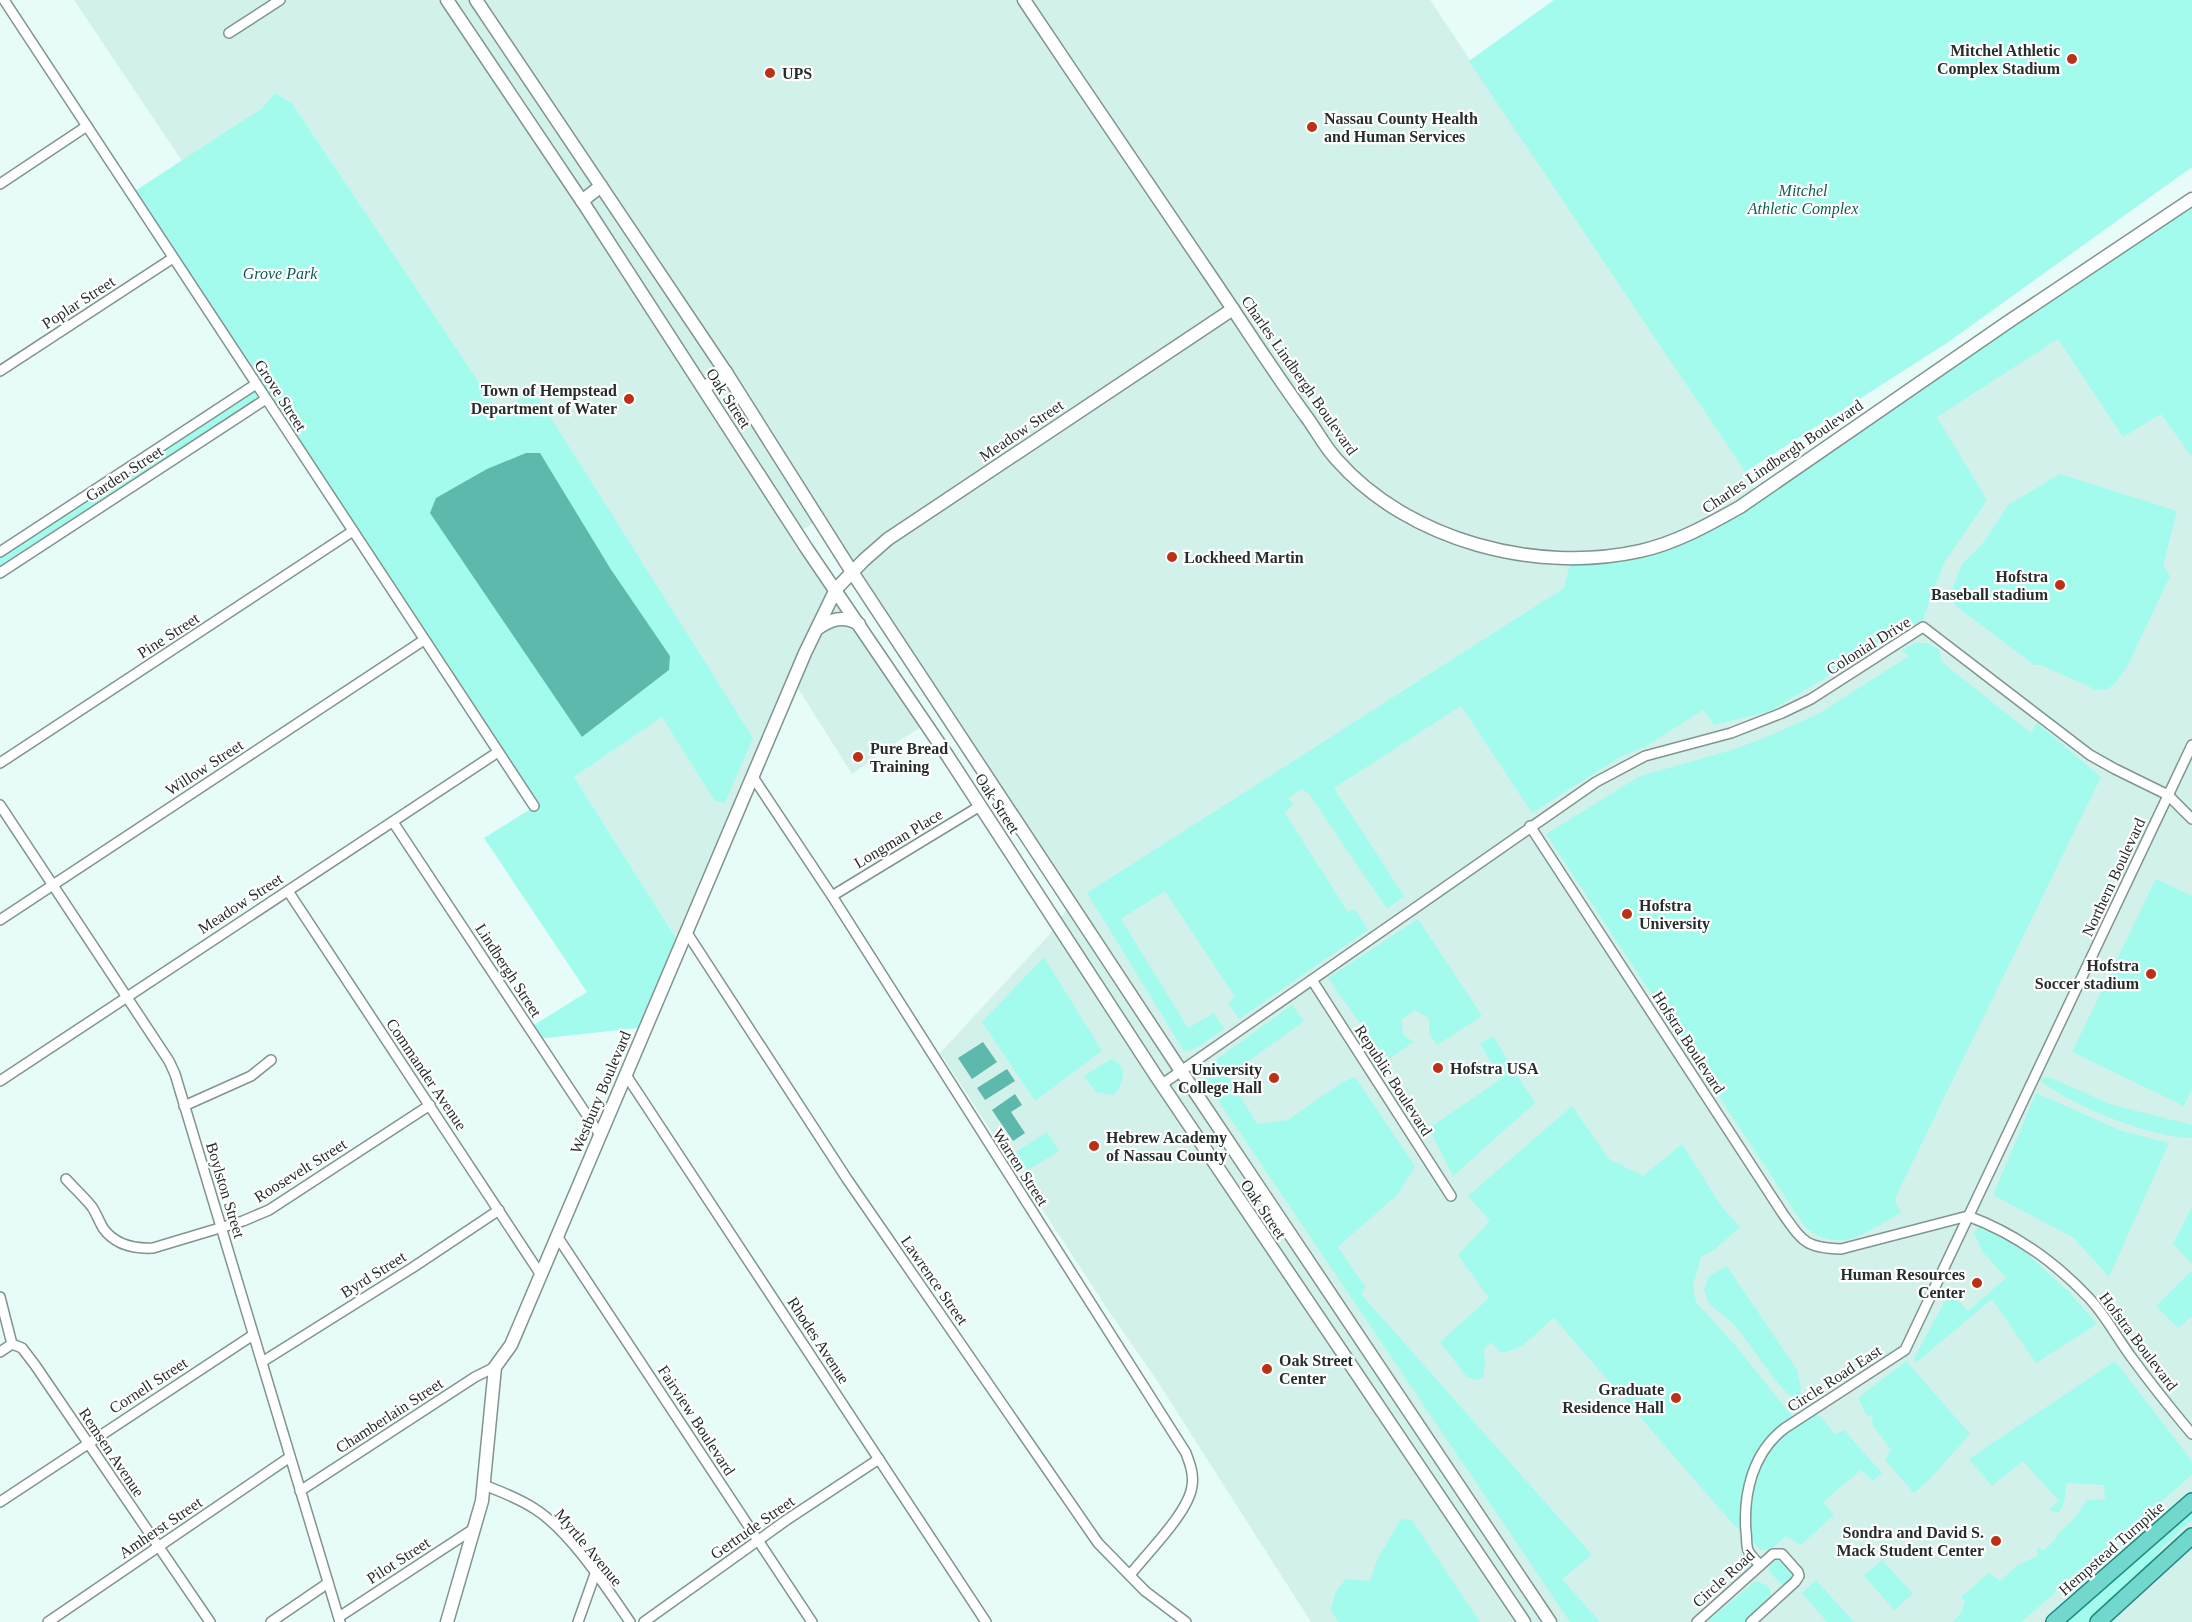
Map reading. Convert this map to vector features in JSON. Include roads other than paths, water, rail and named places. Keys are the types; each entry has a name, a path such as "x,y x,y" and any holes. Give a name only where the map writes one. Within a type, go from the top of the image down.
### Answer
{"main road":[{"name":"Hempstead Turnpike","path":"2054,1622 2192,1501"},
{"path":"2098,1622 2192,1536"}],"street":[{"name":"Grove Street","path":"4,0 534,806"},
{"path":"229,33 280,0"},
{"name":"Oak Street","path":"447,0 582,201 807,549 980,806 1161,1085 1524,1622"},
{"name":"Oak Street","path":"476,0 726,372 852,572 1181,1071 1550,1622"},
{"name":"Charles Lindbergh Boulevard","path":"1024,0 1278,378 1337,460 1359,483 1392,507 1450,535 1494,549 1560,559 1608,557 1669,543 1697,531 1740,507 2008,322 2192,199"},
{"path":"0,184 87,126"},
{"path":"582,201 601,186"},
{"name":"Poplar Street","path":"0,371 173,258"},
{"name":"Meadow Street","path":"836,589 888,539 1233,309"},
{"path":"704,388 726,372"},
{"name":"Garden Street","path":"1,551 256,384"},
{"name":"Garden Street","path":"0,573 266,399"},
{"name":"Pine Street","path":"0,763 353,531"},
{"path":"1,551 13,564"},
{"name":"Westbury Boulevard","path":"495,1367 511,1346 816,630 836,589"},
{"path":"816,630 831,621 843,618 859,624"},
{"name":"Colonial Drive","path":"1530,826 1596,782 1645,756 1731,733 1811,699 1923,627 2090,755 2169,795 2192,819"},
{"name":"Willow Street","path":"0,920 424,640"},
{"name":"Northern Boulevard","path":"1968,1216 2192,745"},
{"name":"Meadow Street","path":"0,1081 498,752"},
{"name":"Warren Street","path":"753,777 832,896 1186,1453 1192,1468 1189,1497 1181,1512 1130,1575"},
{"name":"Boylston Street","path":"0,805 169,1061 222,1228 339,1619"},
{"name":"Longman Place","path":"832,896 980,806"},
{"name":"Lindbergh Street","path":"393,822 600,1135"},
{"path":"1161,1085 1530,826"},
{"name":"Hofstra Boulevard","path":"1530,826 1784,1214 1804,1241 1824,1248 1841,1249 1968,1216 2025,1244 2063,1272 2100,1311 2132,1358 2192,1434"},
{"name":"Commander Avenue","path":"288,891 541,1275"},
{"name":"Lawrence Street","path":"687,933 847,1179 1098,1543 1145,1591 1185,1622"},
{"name":"Republic Boulevard","path":"1312,980 1451,1196"},
{"path":"184,1106 250,1076 271,1060"},
{"name":"Rhodes Avenue","path":"626,1075 986,1622"},
{"name":"Roosevelt Street","path":"66,1179 93,1208 102,1227 110,1235 128,1246 140,1249 153,1248 222,1228 268,1210 430,1105"},
{"name":"Byrd Street","path":"262,1362 412,1268 499,1210"},
{"name":"Circle Road East","path":"1760,1565 1748,1551 1745,1518 1749,1483 1767,1445 1785,1428 1905,1350 1968,1216"},
{"name":"Fairview Boulevard","path":"557,1236 812,1622"},
{"path":"0,1297 12,1344 0,1352"},
{"name":"Cornell Street","path":"0,1502 253,1335"},
{"name":"Remsen Avenue","path":"12,1344 22,1348 35,1365 210,1622"},
{"path":"447,1622 482,1501 495,1367"},
{"name":"Chamberlain Street","path":"300,1491 475,1377 495,1367"},
{"path":"1375,1400 1393,1388"},
{"name":"Amherst Street","path":"48,1622 290,1457"},
{"name":"Gertrude Street","path":"644,1622 758,1540 879,1459"},
{"name":"Myrtle Avenue","path":"484,1485 536,1509 560,1532 595,1574 630,1622"},
{"name":"Pilot Street","path":"339,1619 475,1528"},
{"name":"Circle Road","path":"1697,1622 1773,1554 1782,1554 1799,1576 1751,1622"},
{"path":"578,1622 595,1574"},
{"path":"271,1622 328,1583"}],"place":[{"name":"Mitchel Athletic Complex Stadium","path":"2072,59"},
{"name":"UPS","path":"770,73"},
{"name":"Nassau County Health and Human Services","path":"1312,127"},
{"name":"Town of Hempstead Department of Water","path":"629,399"},
{"name":"Lockheed Martin","path":"1172,557"},
{"name":"Hofstra Baseball stadium","path":"2060,585"},
{"name":"Pure Bread Training","path":"858,757"},
{"name":"Hofstra University","path":"1627,914"},
{"name":"Hofstra Soccer stadium","path":"2151,974"},
{"name":"Hofstra USA","path":"1438,1068"},
{"name":"University College Hall","path":"1274,1078"},
{"name":"Hebrew Academy of Nassau County","path":"1094,1146"},
{"name":"Human Resources Center","path":"1977,1283"},
{"name":"Oak Street Center","path":"1267,1369"},
{"name":"Graduate Residence Hall","path":"1676,1398"},
{"name":"Sondra and David S. Mack Student Center","path":"1996,1541"}],"park label":[{"name":"Mitchel Athletic Complex","path":"1803,199"},
{"name":"Grove Park","path":"280,273"}]}
